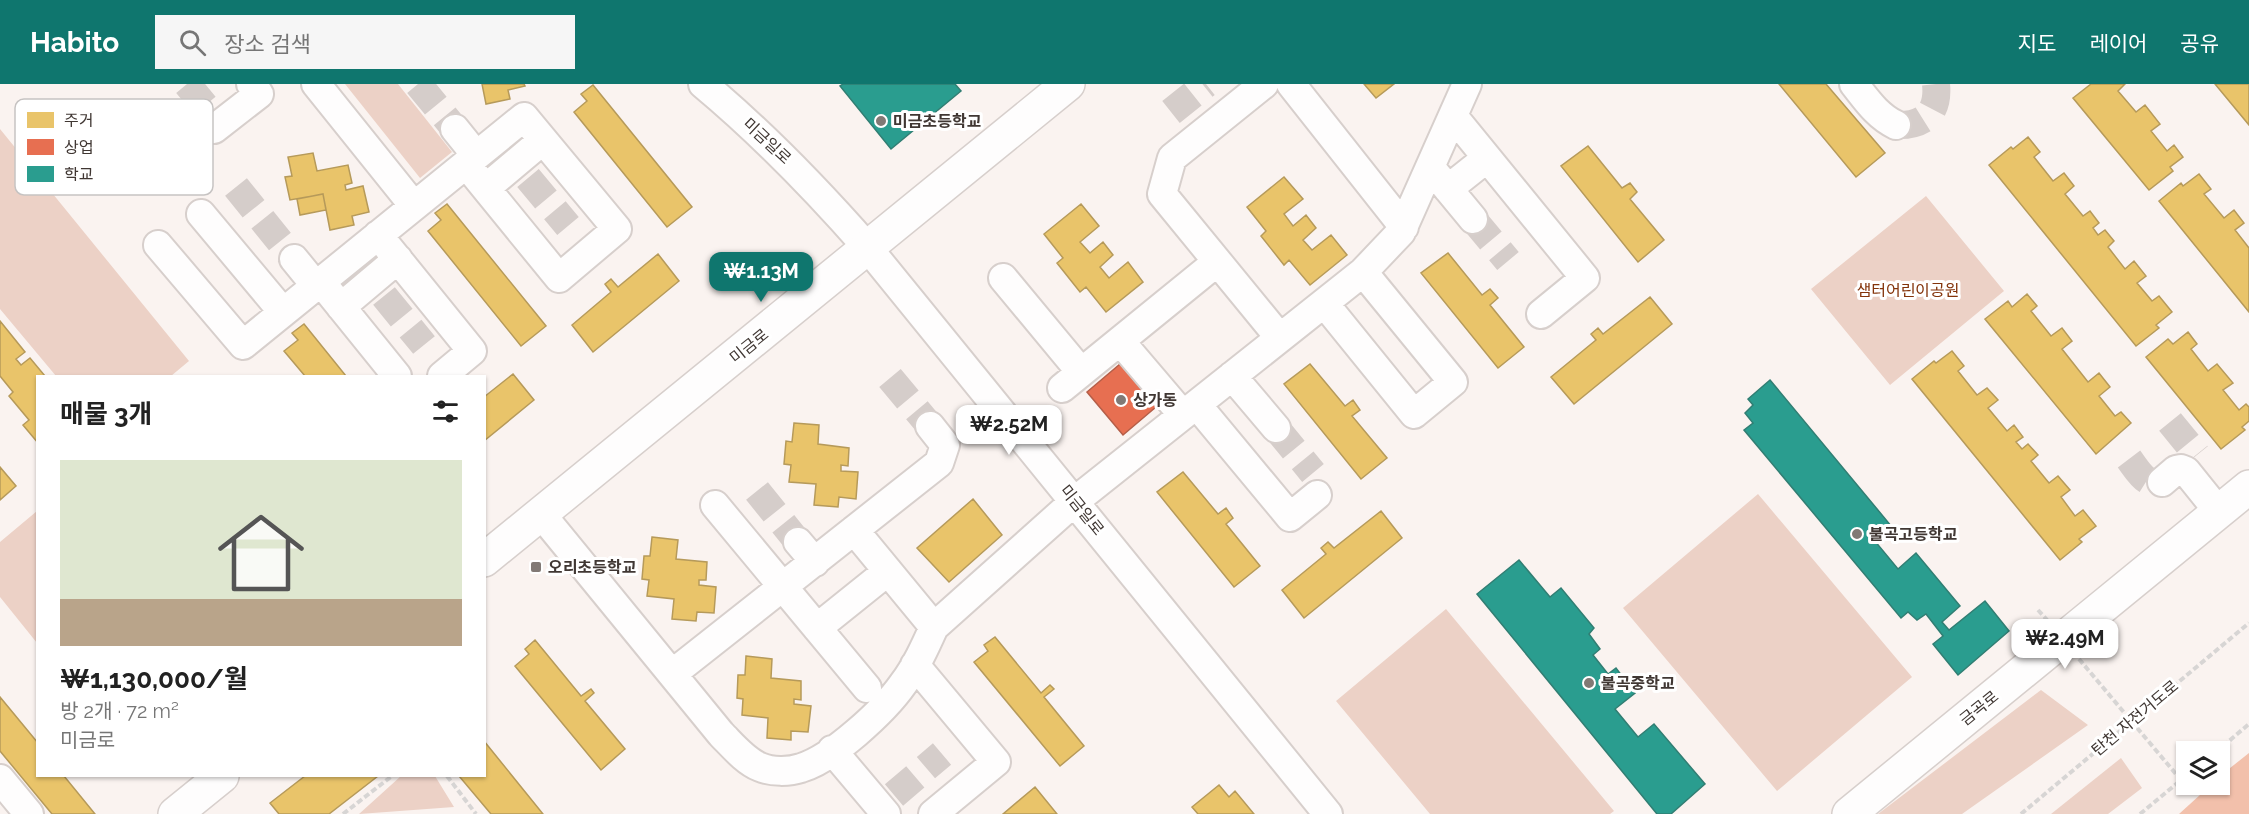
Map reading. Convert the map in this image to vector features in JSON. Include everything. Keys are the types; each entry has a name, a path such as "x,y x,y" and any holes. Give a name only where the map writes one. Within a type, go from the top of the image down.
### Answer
{"main road":[{"name":"미금로","path":"486,558 1068,84"},
{"name":"금곡로","path":"1849,814 2234,500"},
{"path":"174,814 221,777"}],"street":[{"path":"214,129 259,94 251,84"},
{"path":"316,84 414,206"},
{"name":"미금일로","path":"704,84 793,166 867,247 1328,814"},
{"path":"1264,84 1172,158 1162,194 1280,338"},
{"path":"1291,84 1404,227"},
{"path":"541,514 721,734 739,752 758,766 780,771 800,769 819,760 875,715 902,686 934,627 1075,501 1363,272 1404,227 1467,84"},
{"path":"1869,89 1886,120 1896,124"},
{"path":"1453,116 1585,278 1541,314"},
{"path":"158,245 243,345 283,312 318,284 378,235 471,160 524,117 617,229 559,278 486,188 471,160 454,129"},
{"path":"486,188 522,171 543,140"},
{"path":"1448,189 1486,158"},
{"path":"1430,167 1473,219"},
{"path":"201,214 283,312"},
{"path":"378,235 472,351 443,375"},
{"path":"294,259 341,306 396,375"},
{"path":"341,306 378,289 398,259"},
{"path":"1003,278 1072,380 1217,262"},
{"path":"1324,303 1414,414 1453,382 1363,272"},
{"path":"1120,341 1190,410 1290,517 1317,495"},
{"path":"1232,376 1276,428"},
{"path":"672,674 783,587 807,552 854,530 939,463 945,445 930,426"},
{"path":"2198,455 2234,500"},
{"path":"2162,482 2181,469 2234,500"},
{"path":"716,505 867,688"},
{"path":"854,530 934,627"},
{"path":"817,628 888,572"},
{"path":"915,665 996,762 933,814"},
{"path":"832,750 886,805"},
{"path":"0,779 29,814"}],"path":[{"path":"2038,610 2054,628"},
{"name":"탄천 자전거도로","path":"2021,814 2249,623"},
{"path":"2076,655 2176,774"},
{"path":"2229,741 2249,724"},
{"path":"343,814 391,777"},
{"path":"448,777 476,814"},
{"path":"2140,814 2176,784"}],"green space":[{"path":"345,84 398,84 452,152 420,178"},
{"path":"0,129 15,147 15,195 54,195 189,361 172,375 55,375 0,309"},
{"name":"샘터어린이공원","path":"1926,196 2004,291 1890,385 1811,289"},
{"path":"1758,494 1912,677 1777,791 1623,608"},
{"path":"36,512 36,642 0,597 0,542"},
{"path":"1446,609 1614,811 1610,814 1430,814 1336,701"},
{"path":"2041,690 2088,725 1962,814 1878,814"},
{"path":"2121,758 2142,788 2108,814 2051,814"},
{"path":"400,777 436,777 454,807 359,814"}],"shaded area":[{"path":"2249,753 2249,814 2179,814 2200,795 2230,795 2230,768"}],"building: 주거":[{"path":"482,84 524,84 525,86 508,90 510,99 486,104"},
{"path":"1364,84 1394,84 1376,98"},
{"path":"1779,84 1826,84 1885,153 1856,177"},
{"path":"2091,84 2125,84 2118,91 2136,112 2145,105 2160,124 2151,131 2167,151 2174,145 2183,157 2170,167 2173,171 2149,190 2073,98"},
{"path":"2215,84 2249,84 2249,125"},
{"path":"593,85 692,207 667,227 574,112 587,101 581,94"},
{"path":"2028,137 2040,152 2034,157 2053,181 2064,173 2074,186 2065,194 2083,216 2090,211 2099,223 2093,228 2098,235 2105,230 2114,241 2108,247 2125,269 2134,261 2146,276 2137,283 2152,301 2159,296 2172,312 2156,325 2159,328 2136,346 1989,165"},
{"path":"1588,146 1622,188 1630,183 1637,192 1630,199 1664,240 1638,262 1561,166"},
{"path":"313,153 317,171 348,165 352,183 345,185 346,190 363,186 369,212 352,216 354,225 330,230 323,194 290,200 285,177 292,176 288,157"},
{"path":"2199,174 2211,189 2204,194 2224,218 2234,210 2244,223 2235,230 2249,248 2249,312 2159,201 2181,183 2183,186"},
{"path":"1284,177 1303,199 1284,214 1293,226 1306,215 1316,228 1303,240 1312,250 1331,235 1347,255 1310,285 1289,260 1284,265 1261,236 1266,231 1247,207"},
{"path":"323,194 326,210 300,215 297,199"},
{"path":"447,204 546,326 521,346 428,231 441,220 435,213"},
{"path":"1081,204 1099,226 1080,242 1090,253 1103,242 1113,255 1100,267 1109,278 1128,262 1143,282 1106,312 1086,287 1080,292 1057,263 1063,258 1044,234"},
{"path":"1448,253 1482,295 1490,289 1498,298 1490,305 1524,347 1498,368 1421,273"},
{"path":"658,254 679,281 593,352 572,325 611,292 605,284 611,279 618,287"},
{"path":"2027,294 2037,306 2031,311 2051,336 2062,328 2072,341 2062,349 2088,382 2099,373 2110,387 2099,396 2115,416 2121,412 2131,423 2096,454 1985,319 2008,301 2012,307"},
{"path":"1650,297 1672,324 1574,404 1551,377 1596,340 1591,334 1598,328 1603,334"},
{"path":"0,321 25,352 16,359 21,365 30,358 44,375 36,375 36,441 23,425 29,420 9,396 13,392 0,376"},
{"path":"304,324 345,375 304,375 284,351 298,340 292,333"},
{"path":"2188,332 2197,344 2191,349 2208,371 2217,364 2233,383 2223,390 2239,410 2246,404 2249,407 2249,421 2242,427 2245,430 2221,449 2146,357 2168,339 2173,344"},
{"path":"1952,351 1964,366 1958,371 1977,395 1987,388 1998,400 1988,408 2007,431 2014,425 2023,437 2016,442 2022,449 2028,444 2038,455 2031,461 2049,483 2058,476 2070,490 2061,497 2075,516 2083,510 2096,526 2079,539 2082,542 2060,560 1912,379 1934,361 1936,363"},
{"path":"1310,364 1345,406 1353,400 1360,410 1352,416 1387,458 1361,479 1284,384"},
{"path":"513,374 534,400 486,439 486,395"},
{"path":"794,423 819,425 818,444 849,448 848,466 841,465 841,471 858,472 856,499 839,497 838,507 814,505 816,484 789,482 791,465 784,464 786,441 792,442"},
{"path":"0,467 16,486 0,500"},
{"path":"1183,472 1218,514 1226,508 1233,518 1226,524 1260,566 1234,587 1157,492"},
{"path":"973,499 1002,535 949,582 917,548"},
{"path":"1381,511 1402,538 1304,618 1282,590 1326,554 1321,548 1328,542 1334,548"},
{"path":"652,537 678,540 676,559 707,562 706,580 699,580 699,585 716,587 714,613 697,612 696,621 672,619 674,599 647,596 649,580 642,579 644,556 650,556"},
{"path":"995,637 1041,693 1050,685 1054,689 1044,697 1084,746 1060,766 974,662 988,651 984,645"},
{"path":"535,640 581,696 591,689 594,693 585,701 625,749 601,770 515,666 529,654 525,649"},
{"path":"746,656 772,659 771,678 801,681 801,700 794,699 794,704 811,706 808,732 791,731 791,740 767,738 768,718 742,715 743,699 737,698 738,675 745,675"},
{"path":"0,697 36,741 36,777 65,777 95,814 52,814 0,751"},
{"path":"486,743 543,814 491,814 460,777 486,777"},
{"path":"304,777 377,777 329,814 279,814 270,803"},
{"path":"1219,785 1229,797 1235,791 1254,814 1198,814 1192,807"},
{"path":"1035,787 1057,814 1003,814"}],"building: 상업":[{"name":"상가동","path":"1120,364 1156,407 1123,435 1087,392"}],"building: 학교":[{"path":"843,84 955,84 961,91 891,149 840,86"},
{"name":"불곡고등학교","path":"1770,380 1892,527 1874,540 1898,569 1916,553 1960,606 1942,622 1949,630 1985,601 2009,631 1958,675 1933,644 1943,636 1926,614 1917,620 1908,612 1901,618 1744,430 1753,423 1745,413 1753,405 1748,399"},
{"name":"불곡중학교","path":"1519,560 1550,597 1561,588 1594,628 1589,634 1600,649 1593,655 1608,674 1616,668 1635,693 1615,709 1638,737 1654,724 1705,784 1671,814 1657,814 1477,594"}],"tunnel":[{"path":"187,84 199,99"},
{"path":"418,84 455,129"},
{"path":"1171,112 1206,84"},
{"path":"1896,125 1914,123 1928,116 1935,103 1936,84"},
{"path":"528,178 568,226"},
{"path":"236,187 294,259"},
{"path":"1473,219 1508,261"},
{"path":"384,296 424,345"},
{"path":"890,378 930,426"},
{"path":"2170,422 2197,455"},
{"path":"1276,428 1313,473"},
{"path":"2129,459 2147,480 2162,482"},
{"path":"757,491 798,542"},
{"path":"894,795 942,754"}],"place":[{"name":"미금초등학교","path":"881,121"},
{"name":"상가동","path":"1121,400"},
{"name":"불곡고등학교","path":"1857,534"},
{"name":"오리초등학교","path":"536,567"},
{"name":"불곡중학교","path":"1589,683"}]}
